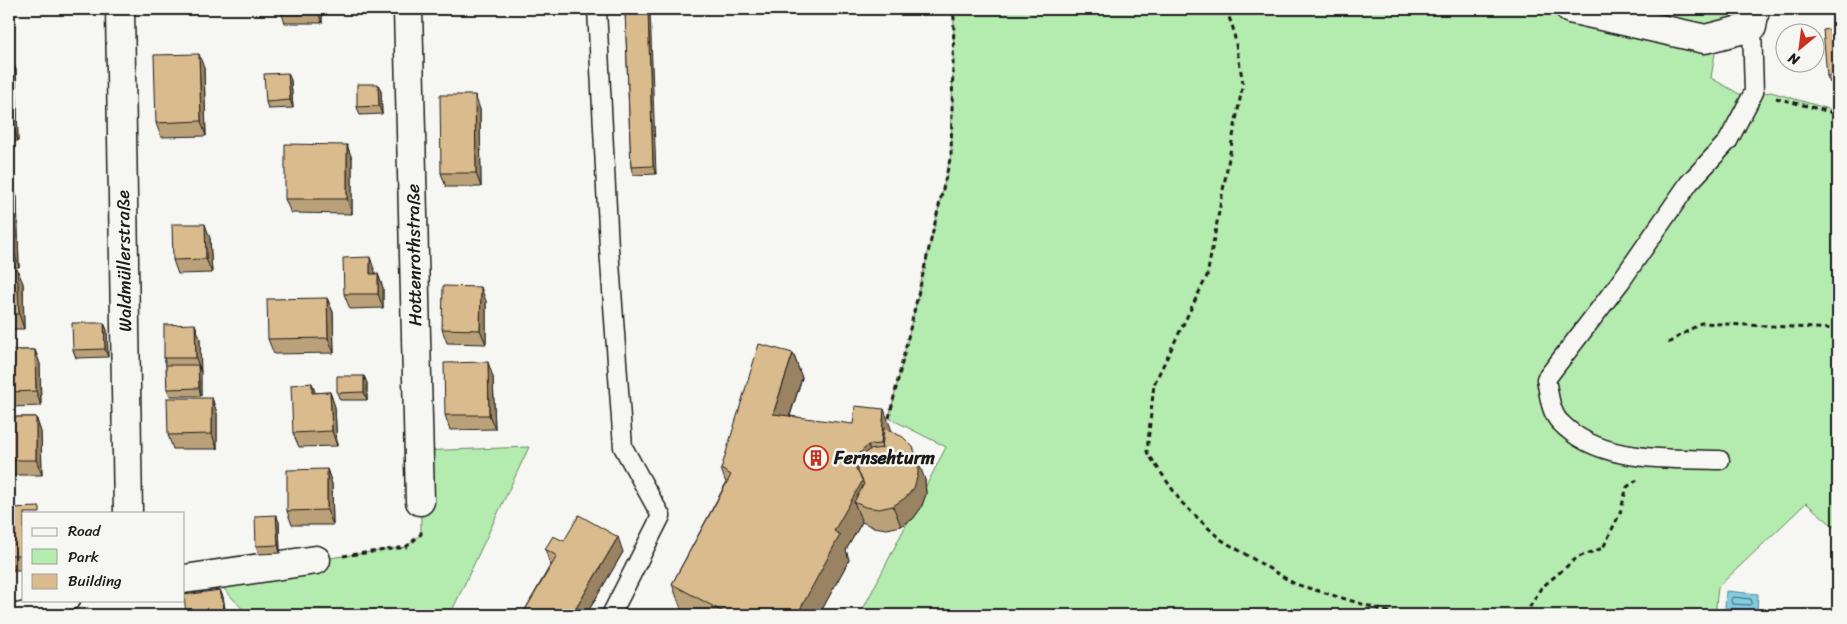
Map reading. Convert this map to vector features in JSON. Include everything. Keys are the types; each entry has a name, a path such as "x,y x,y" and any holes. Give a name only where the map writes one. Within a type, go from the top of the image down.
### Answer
{"street":[{"name":"Waldmüllerstraße","path":"120,9 128,512"},
{"name":"Hottenrothstraße","path":"408,9 420,501"},
{"path":"1570,9 1705,38 1754,18"},
{"path":"185,579 316,560"}],"lane":[{"path":"597,9 608,238 623,447 661,516 611,615"},
{"path":"1720,460 1625,455 1589,443 1560,422 1552,408 1546,379 1620,281 1689,183 1728,141 1754,92 1754,18"},
{"path":"9,615 63,602"}],"path":[{"path":"890,418 951,155 954,18 952,9"},
{"path":"1226,9 1233,28 1243,83 1207,276 1154,384 1147,452 1181,502 1220,539 1295,584 1399,615"},
{"path":"1754,92 1838,114"},
{"path":"1668,343 1701,324 1838,329"},
{"path":"1525,615 1541,588 1578,557 1603,548 1620,513 1628,487 1641,478"},
{"path":"316,560 406,547 421,534"}],"green space":[{"path":"952,9 1741,9 1741,16 1719,28 1711,78 1743,96 1771,92 1829,109 1838,109 1838,530 1806,503 1718,587 1715,615 860,615 946,447 889,418 951,155 954,18"},
{"path":"529,447 450,615 248,615 211,575 406,547 421,534 420,451"}],"water":[{"path":"1726,591 1758,594 1757,611 1725,608"}],"building":[{"path":"625,9 648,9 653,166 631,167"},
{"path":"1838,28 1838,75 1827,76 1824,30"},
{"path":"199,54 201,121 156,123 154,55"},
{"path":"9,55 11,55 13,127 9,127"},
{"path":"288,73 290,100 266,102 264,74"},
{"path":"357,84 378,84 379,106 357,107"},
{"path":"440,95 475,95 476,173 441,173"},
{"path":"285,144 347,145 347,199 285,199"},
{"path":"9,183 12,183 14,253 9,253"},
{"path":"172,224 205,224 206,259 173,260"},
{"path":"370,257 370,274 378,274 378,294 344,294 343,258"},
{"path":"9,269 17,269 19,314 9,314"},
{"path":"443,286 481,287 480,330 442,329"},
{"path":"327,298 328,338 268,339 267,299"},
{"path":"72,323 104,323 105,349 73,350"},
{"path":"195,324 196,358 164,358 164,325"},
{"path":"759,344 793,353 773,414 853,424 855,406 884,409 881,444 868,445 857,456 856,469 863,480 834,531 840,535 797,615 729,615 672,584 731,475 721,469"},
{"path":"9,350 35,350 36,391 9,392"},
{"path":"488,362 489,415 445,415 444,363"},
{"path":"166,365 198,365 199,388 167,389"},
{"path":"337,376 364,376 364,392 337,393"},
{"path":"312,383 312,393 330,392 332,431 293,433 291,385"},
{"path":"167,398 212,398 212,434 168,435"},
{"path":"9,417 36,417 36,460 9,460"},
{"path":"884,428 903,437 913,447 918,460 918,474 914,488 905,498 893,506 879,509 865,507 854,502 864,484 858,472 859,460 869,450 882,448"},
{"path":"327,469 327,510 287,511 287,470"},
{"path":"40,507 40,512 22,512 22,555 9,555 9,508"},
{"path":"276,515 278,545 256,546 255,516"},
{"path":"579,515 618,537 572,615 522,615 557,556 545,549 553,536 564,541"},
{"path":"220,590 224,610 186,615 185,595"}],"place":[{"name":"Fernsehturm","path":"816,458"}]}
